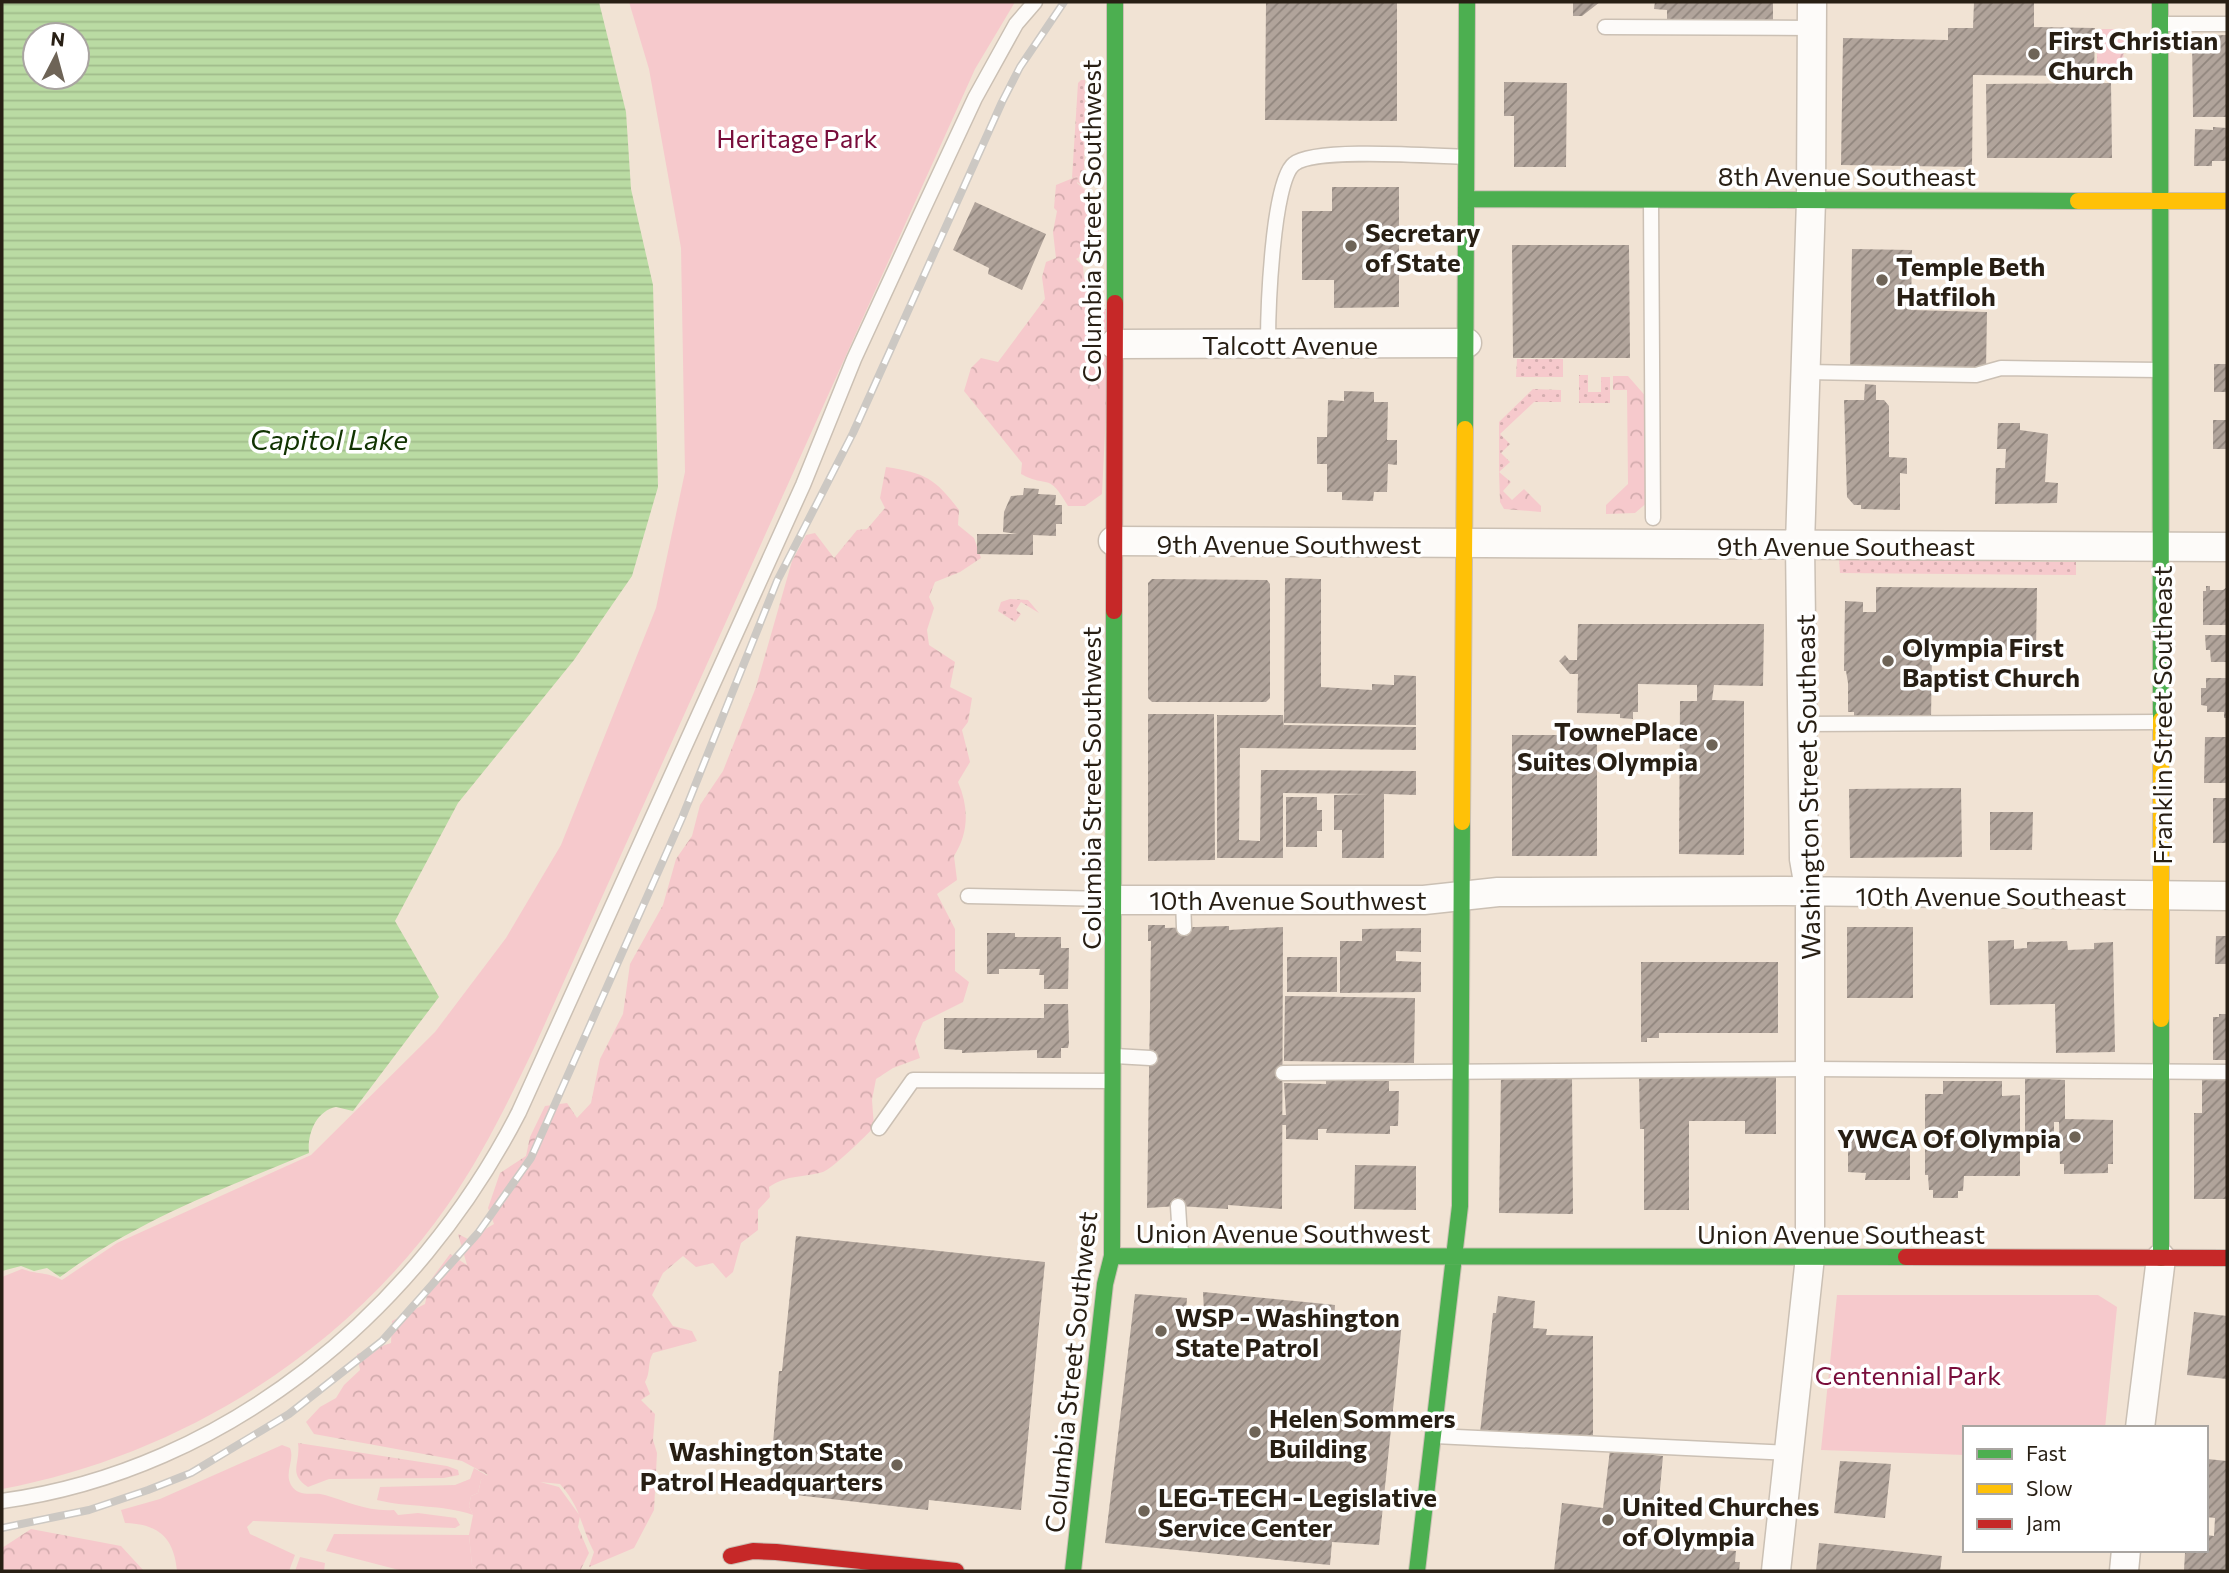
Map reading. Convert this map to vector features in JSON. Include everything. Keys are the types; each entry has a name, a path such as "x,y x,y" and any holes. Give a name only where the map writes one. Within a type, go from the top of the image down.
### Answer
{"street":[{"path":"1417,1571 1460,1206 1467,2"},
{"name":"Franklin Street Southeast","path":"2140,1426 2161,1258 2160,2"},
{"name":"Columbia Street Southwest","path":"1073,1571 1105,1283 1112,1256 1115,900 1114,344 1119,4"},
{"name":"Washington Street Southeast","path":"1776,1571 1810,1257 1810,893 1804,859 1800,544 1811,200 1811,15"},
{"name":"8th Avenue Southeast","path":"1466,199 2227,201"},
{"name":"Talcott Avenue","path":"1114,344 1467,343"},
{"name":"9th Avenue Southwest","path":"1113,541 1464,543"},
{"name":"9th Avenue Southeast","path":"1464,543 2227,547"},
{"name":"10th Avenue Southeast","path":"1461,896 1498,892 2227,896"},
{"name":"10th Avenue Southwest","path":"1115,900 1424,900 1461,896"},
{"name":"Union Avenue Southwest","path":"1112,1256 1455,1257"},
{"name":"Union Avenue Southeast","path":"1455,1257 2227,1258"},
{"path":"730,1564 753,1551 956,1571"},
{"path":"2124,1571 2126,1552"}],"lane":[{"path":"2,1502 89,1484 124,1472 187,1444 249,1409 316,1363 353,1330 414,1270 451,1223 484,1175 524,1101 803,485 854,359 930,194 975,98 1016,24 1035,2"},
{"path":"1605,27 1811,15"},
{"path":"2160,24 2227,24"},
{"path":"1268,343 1268,293 1279,210 1285,174 1293,165 1318,155 1466,157"},
{"path":"1651,200 1653,518"},
{"path":"1805,372 1976,375 2001,368 2160,370"},
{"path":"1804,724 2160,722"},
{"path":"968,896 1115,900"},
{"path":"1182,900 1184,928"},
{"path":"1114,1056 1150,1058"},
{"path":"1283,1073 1811,1069 2227,1072"},
{"path":"879,1128 913,1080 1113,1081"},
{"path":"1178,1206 1181,1256"},
{"path":"1433,1436 1788,1453"}],"green space":[{"name":"Heritage Park","path":"629,2 1015,2 975,69 534,1048 504,1109 460,1187 405,1259 358,1308 307,1352 251,1391 193,1424 131,1452 67,1473 2,1489 2,1277 22,1269 62,1280 117,1243 311,1155 435,1032 506,938 561,845 656,608 685,472 681,248 649,69"},
{"path":"2097,29 2124,29 2123,76 2097,76"},
{"path":"1085,80 1084,187 1077,182 1078,176 1072,178 1078,83"},
{"path":"1078,176 1077,183 1085,190 1085,197 1099,203 1099,245 1076,259 1083,266 1084,279 1097,281 1096,292 1086,298 1092,305 1111,311 1102,494 1085,506 1068,506 1052,484 1021,474 1022,463 964,391 971,368 981,358 998,362 1045,299 1042,277 1046,262 1056,258 1053,232 1057,211 1054,208 1056,185"},
{"path":"1517,359 1563,359 1563,377 1516,377"},
{"path":"1579,375 1588,375 1588,392 1601,392 1601,377 1610,377 1610,403 1579,403"},
{"path":"1613,376 1628,376 1648,399 1649,501 1635,513 1606,514 1606,505 1628,484 1627,390 1613,390"},
{"path":"1533,389 1561,390 1561,402 1534,402 1500,434 1510,444 1501,453 1510,462 1499,472 1499,422"},
{"path":"886,467 920,475 936,484 951,499 959,510 958,525 974,538 981,558 960,572 935,582 929,597 934,608 927,630 929,645 955,662 950,687 972,698 968,722 962,730 970,762 958,782 966,820 954,856 957,880 937,894 955,929 955,971 969,982 963,1002 923,1022 915,1041 920,1058 893,1068 876,1079 872,1100 874,1127 857,1144 823,1172 789,1178 769,1187 770,1197 758,1210 758,1230 741,1243 733,1272 726,1278 713,1263 696,1267 683,1256 663,1273 652,1295 673,1326 692,1331 697,1341 653,1353 650,1360 645,1382 650,1394 641,1400 655,1414 653,1440 657,1453 654,1510 634,1548 589,1567 594,1552 580,1517 578,1527 589,1553 580,1571 479,1571 472,1565 469,1535 473,1515 469,1506 471,1496 478,1493 481,1480 488,1475 462,1461 314,1434 306,1422 320,1407 336,1398 344,1385 360,1370 357,1354 391,1343 392,1321 425,1304 430,1281 450,1254 467,1265 458,1234 468,1239 494,1224 488,1208 500,1173 526,1156 530,1137 545,1106 567,1103 577,1118 591,1103 600,1059 623,1014 630,964 663,905 676,859 692,836 700,805 723,771 756,687 792,561 806,535 815,533 834,558 857,530 867,529 885,508 880,498","holes":["540,1482 560,1484 579,1514 559,1487"]},
{"path":"1499,472 1511,482 1503,491 1512,500 1524,489 1541,506 1541,512 1504,509 1500,502"},
{"path":"1839,559 2076,562 2076,575 1840,573"},
{"path":"1010,599 1028,600 1039,613 1021,602 1016,610 1021,614 1015,622 998,611 1001,602"},
{"name":"Centennial Park","path":"1837,1295 2098,1295 2117,1307 2105,1426 1963,1426 1963,1455 1821,1450"},
{"path":"298,1443 447,1466 458,1470 459,1475 444,1478 329,1479 308,1487 296,1472"},
{"path":"282,1445 290,1448 289,1480 298,1492 325,1495 367,1508 394,1510 398,1515 418,1513 456,1518 460,1525 455,1528 253,1521 247,1527 250,1534 295,1555 289,1571 177,1571 172,1549 162,1535 147,1526 125,1523 121,1510 160,1499"},
{"path":"474,1468 488,1476 481,1480 478,1493 471,1496 469,1506 473,1515 449,1509 377,1500 380,1487 455,1485 470,1479"},
{"path":"31,1529 121,1546 144,1571 2,1571 2,1548"},
{"path":"334,1534 469,1535 472,1565 479,1571 403,1571 326,1551"},
{"path":"300,1557 325,1563 324,1571 295,1571"}],"water":[{"name":"Capitol Lake","path":"2,2 599,2 626,112 631,189 653,285 658,487 632,576 574,660 458,803 395,921 439,997 353,1111 336,1107 323,1113 311,1131 309,1153 150,1222 60,1277 47,1268 34,1271 21,1266 2,1271"}],"building":[{"path":"1266,2 1397,2 1397,121 1265,120"},
{"path":"1573,2 1600,2 1582,16 1573,16"},
{"path":"1655,2 1773,2 1773,22 1667,22 1667,10 1654,9"},
{"path":"1974,2 2034,2 2034,27 2095,28 2094,76 1973,75 1972,167 1841,165 1843,38 1948,40 1948,28 1973,28"},
{"path":"2227,35 2227,117 2193,117 2192,36"},
{"path":"1504,82 1567,83 1566,167 1514,167 1514,116 1504,116"},
{"path":"2111,83 2112,158 1987,158 1986,84"},
{"path":"2213,127 2227,128 2227,161 2212,161 2212,166 2194,166 2195,129 2213,130"},
{"name":"Secretary of State","path":"1332,187 1399,187 1399,307 1334,308 1334,280 1302,280 1302,211 1332,211"},
{"path":"975,202 1046,234 1022,290 988,274 989,268 953,250"},
{"path":"1512,245 1629,245 1630,358 1513,358"},
{"name":"Temple Beth Hatfiloh","path":"1852,249 1912,250 1911,310 1987,312 1986,370 1850,368"},
{"path":"2214,364 2227,364 2227,392 2214,392"},
{"path":"1865,384 1876,385 1876,400 1884,400 1889,406 1889,457 1907,458 1907,474 1900,473 1900,510 1861,509 1861,505 1854,505 1847,497 1844,400 1864,400"},
{"path":"1344,391 1374,392 1374,402 1388,402 1387,440 1397,440 1397,465 1388,464 1387,492 1374,492 1373,501 1342,500 1342,492 1327,492 1327,464 1317,464 1317,437 1327,437 1328,400 1344,401"},
{"path":"2213,420 2227,420 2227,449 2213,449"},
{"path":"1998,423 2020,423 2020,430 2048,434 2045,482 2058,483 2057,503 1995,504 1996,468 2005,468 2006,449 1997,449"},
{"path":"1024,488 1039,489 1038,494 1056,495 1055,505 1062,505 1062,524 1056,524 1056,536 1033,535 1033,555 977,554 977,534 1017,534 1003,532 1004,512 1011,496 1023,495"},
{"path":"1285,578 1321,579 1321,687 1372,690 1372,684 1394,685 1394,675 1416,676 1416,725 1284,723"},
{"path":"1152,579 1267,580 1270,584 1270,698 1266,702 1152,702 1148,698 1148,583"},
{"path":"2206,586 2210,586 2210,590 2223,590 2227,587 2227,625 2203,625 2203,591 2206,591"},
{"name":"Olympia First Baptist Church","path":"1876,587 2037,588 2036,650 1932,649 1931,720 1854,719 1854,712 1848,712 1848,683 1844,671 1845,601 1863,602 1863,612 1876,612"},
{"name":"TownePlace Suites Olympia","path":"1578,624 1764,624 1763,686 1714,685 1712,700 1744,701 1744,855 1679,854 1680,701 1697,701 1697,685 1638,684 1638,712 1633,712 1633,719 1620,718 1620,714 1577,713 1578,674 1570,674 1559,661 1565,655 1569,660 1577,660"},
{"path":"2205,635 2227,635 2227,662 2211,662 2210,650 2206,650"},
{"path":"2206,678 2227,678 2227,718 2224,718 2224,712 2207,712 2207,706 2201,705 2201,688 2206,688"},
{"path":"1148,714 1214,714 1215,860 1148,861"},
{"path":"1217,715 1283,715 1284,729 1284,725 1416,727 1416,750 1240,748 1239,840 1260,841 1261,770 1416,771 1416,795 1384,794 1384,858 1342,858 1342,830 1334,830 1334,795 1370,794 1283,793 1283,858 1217,858"},
{"path":"1512,735 1597,735 1597,856 1512,856"},
{"path":"2205,737 2227,737 2227,783 2204,783"},
{"path":"1961,788 1962,857 1850,858 1849,789"},
{"path":"1286,797 1317,797 1317,810 1322,810 1322,831 1317,831 1317,847 1286,847"},
{"path":"2213,798 2227,798 2227,843 2213,843"},
{"path":"1990,812 2033,812 2032,850 1990,850"},
{"path":"1148,925 1165,925 1165,928 1229,926 1229,930 1283,927 1282,1209 1228,1205 1228,1209 1178,1206 1147,1208 1151,941 1148,941"},
{"path":"1847,927 1913,927 1913,998 1847,998"},
{"path":"1421,928 1421,952 1396,951 1396,961 1421,962 1421,992 1340,993 1340,941 1362,941 1362,929"},
{"path":"987,933 1015,933 1015,937 1061,937 1061,948 1069,948 1068,989 1044,989 1044,975 1039,975 1040,969 999,969 999,974 987,974"},
{"path":"2216,936 2227,936 2227,964 2215,964"},
{"path":"2014,940 2014,949 2027,948 2027,942 2067,941 2068,950 2094,949 2094,943 2113,942 2115,1052 2056,1053 2055,1004 1990,1005 1988,941"},
{"path":"1287,957 1337,957 1337,992 1287,992"},
{"path":"1641,962 1778,962 1778,1033 1659,1033 1659,1038 1647,1038 1647,1042 1641,1042"},
{"path":"1285,996 1415,998 1414,1063 1284,1061"},
{"path":"1044,1004 1068,1004 1069,1043 1068,1048 1061,1048 1061,1058 1037,1058 1037,1050 962,1053 962,1050 944,1049 944,1018 1044,1018"},
{"path":"2219,1014 2227,1014 2227,1060 2213,1060 2213,1017 2219,1017"},
{"path":"2192,1072 2227,1075 2227,1199 2194,1199 2194,1113 2202,1113 2202,1079 2193,1079"},
{"path":"1639,1074 1776,1074 1776,1134 1745,1134 1745,1121 1689,1121 1689,1210 1644,1210 1644,1129 1640,1129"},
{"path":"1501,1075 1572,1076 1573,1214 1499,1213"},
{"path":"2025,1078 2065,1080 2065,1119 2113,1120 2113,1164 2108,1164 2108,1173 2064,1174 2064,1164 2060,1164 2059,1122 2054,1122 2054,1147 2025,1147"},
{"path":"1326,1080 1389,1081 1389,1091 1399,1091 1398,1126 1390,1126 1390,1134 1326,1133 1327,1129 1318,1129 1318,1140 1286,1139 1286,1125 1282,1125 1282,1115 1286,1115 1284,1083 1326,1084"},
{"path":"1943,1081 2002,1081 2002,1096 2020,1095 2020,1176 1964,1176 1963,1191 1958,1191 1958,1198 1933,1198 1933,1190 1929,1190 1928,1175 1925,1175 1925,1094 1943,1094"},
{"path":"1848,1128 1910,1131 1910,1180 1865,1180 1866,1173 1848,1172"},
{"path":"1355,1165 1416,1166 1416,1210 1354,1209"},
{"path":"796,1236 1045,1262 1021,1510 929,1500 928,1510 769,1492 779,1371 782,1371"},
{"name":"Helen Sommers Building","path":"1203,1292 1335,1305 1334,1321 1346,1322 1346,1316 1402,1322 1379,1545 1332,1542 1330,1565 1105,1543 1135,1294 1187,1298 1186,1311 1204,1312"},
{"path":"1498,1296 1535,1301 1533,1328 1547,1329 1546,1335 1593,1336 1593,1438 1480,1433 1493,1313 1496,1313"},
{"path":"2194,1312 2227,1316 2227,1379 2187,1375"},
{"name":"United Churches of Olympia","path":"1610,1450 1663,1456 1655,1544 1736,1551 1735,1562 1740,1562 1739,1571 1554,1571 1562,1503 1603,1508"},
{"path":"2208,1459 2227,1461 2227,1571 2184,1570 2185,1553 2208,1552 2208,1535 2214,1536 2215,1518 2208,1517"},
{"path":"1840,1461 1891,1464 1885,1518 1834,1513"},
{"path":"1819,1543 1942,1556 1940,1571 1816,1571"}],"railway":[{"path":"2,1528 89,1510 191,1473 289,1414 382,1341 478,1233 531,1158 682,818 777,581 853,433 1002,102 1020,67 1064,2"}],"traffic: fast":[{"path":"1115,2 1115,303"},
{"path":"1465,429 1467,2"},
{"path":"2160,2 2161,720"},
{"path":"1466,199 2078,201"},
{"path":"1073,1571 1105,1284 1112,1256 1114,611"},
{"path":"1417,1571 1460,1206 1462,822"},
{"path":"2161,1019 2161,1258"},
{"path":"1112,1256 1906,1257"}],"traffic: slow":[{"path":"2078,201 2227,201"},
{"path":"1462,822 1465,429"},
{"path":"2161,720 2161,1019"}],"traffic: jam":[{"path":"1114,611 1115,303"},
{"path":"1906,1257 2227,1258"},
{"path":"731,1556 753,1551 776,1552 956,1571"}],"place":[{"name":"First Christian Church","path":"2034,54"},
{"name":"Secretary of State","path":"1351,246"},
{"name":"Temple Beth Hatfiloh","path":"1882,280"},
{"name":"Olympia First Baptist Church","path":"1888,661"},
{"name":"TownePlace Suites Olympia","path":"1712,745"},
{"name":"YWCA Of Olympia","path":"2075,1137"},
{"name":"WSP - Washington State Patrol","path":"1161,1331"},
{"name":"Helen Sommers Building","path":"1255,1432"},
{"name":"Washington State Patrol Headquarters","path":"897,1465"},
{"name":"LEG-TECH - Legislative Service Center","path":"1144,1511"},
{"name":"United Churches of Olympia","path":"1608,1520"}]}
